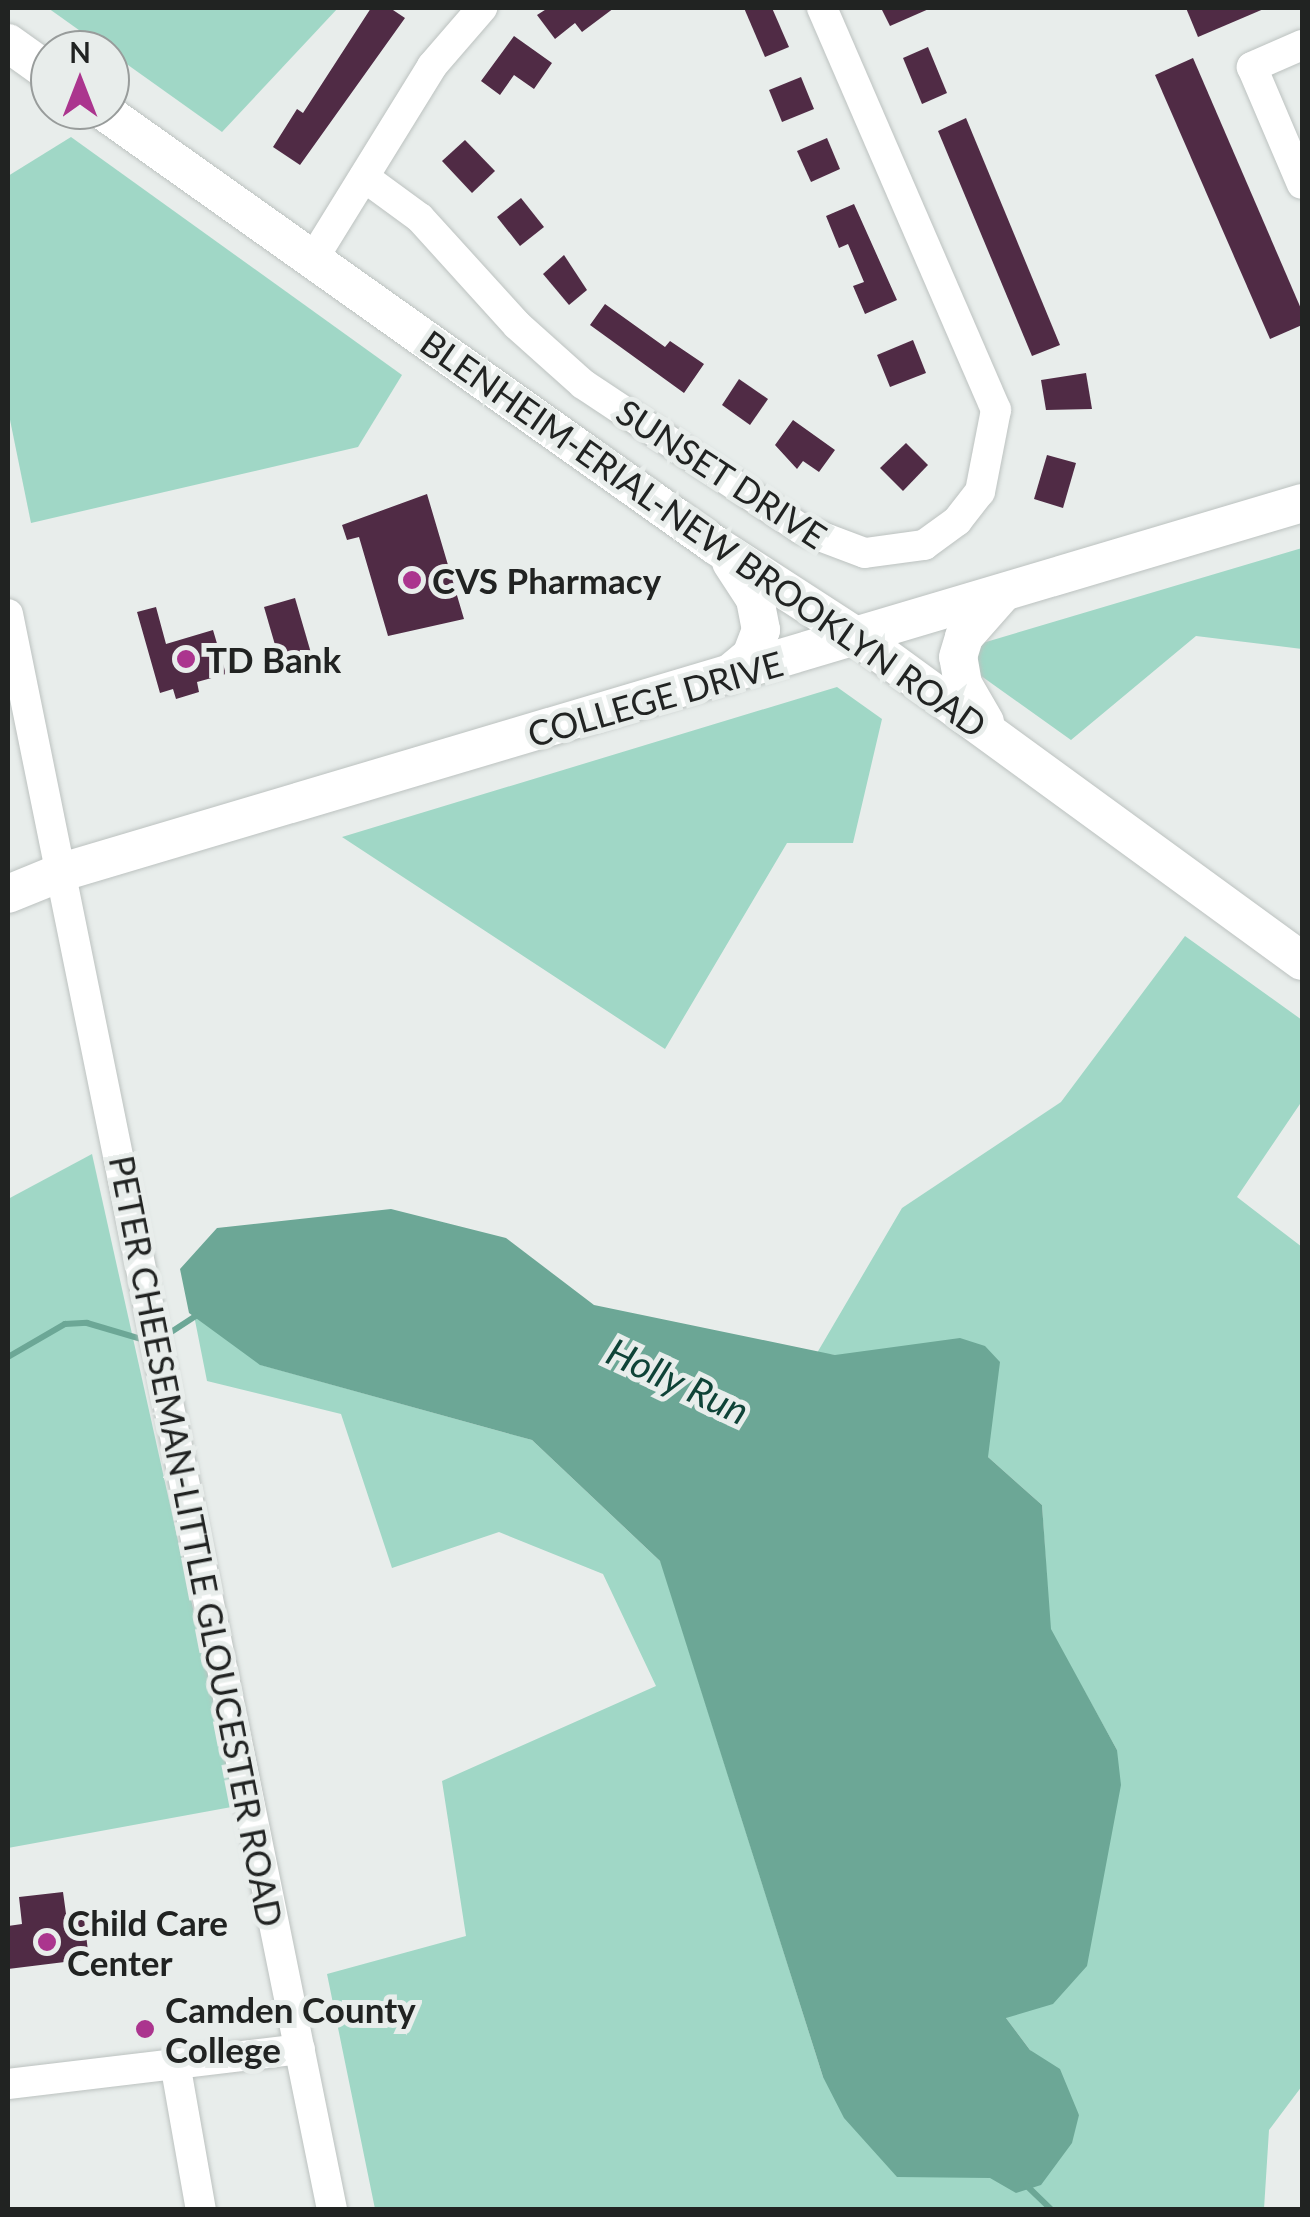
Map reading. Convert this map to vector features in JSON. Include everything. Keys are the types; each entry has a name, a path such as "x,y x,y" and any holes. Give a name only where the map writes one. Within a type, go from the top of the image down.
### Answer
{"main road":[{"path":"8,44 30,60"},
{"name":"BLENHEIM-ERIAL-NEW BROOKLYN ROAD","path":"130,130 715,545 859,638 1302,960"},
{"name":"COLLEGE DRIVE","path":"8,894 62,872 1001,596 1302,503"},
{"path":"715,545 744,578 761,620 751,656 724,677"},
{"path":"1001,596 964,637 958,657 975,710 1016,752"}],"street":[{"path":"313,259 432,66 482,8"},
{"name":"SUNSET DRIVE","path":"364,177 420,218 517,325 584,384 800,529 865,553 924,545 980,492 996,410 822,8"},
{"path":"1302,46 1252,67 1302,184"},
{"name":"PETER CHEESEMAN-LITTLE GLOUCESTER ROAD","path":"8,614 332,2210"},
{"path":"8,2084 300,2049"},
{"path":"175,2063 201,2210"}],"shaded area":[{"path":"48,8 338,8 222,132 130,66 130,30 79,30"},
{"path":"71,137 402,375 358,447 31,523 8,410 8,176"},
{"path":"1302,548 1302,649 1196,636 1071,740 949,653"},
{"path":"837,687 882,719 853,843 787,843 665,1049 342,837"},
{"path":"1185,936 1302,1020 1302,1101 1237,1197 1302,1247 1302,2086 1269,2130 1264,2209 375,2209 327,1974 466,1936 442,1781 656,1686 603,1574 499,1532 392,1568 341,1414 207,1381 188,1285 261,1365 532,1440 661,1562 823,2077 1079,2115 1006,2018 1117,1750 1050,1629 1042,1505 988,1457 835,1355 817,1353 902,1208 1061,1102"},
{"path":"92,1154 237,1806 8,1848 8,1199"}],"water":[{"path":"391,1209 506,1238 594,1305 835,1355 960,1338 985,1346 1000,1362 988,1457 1042,1505 1051,1629 1117,1750 1121,1785 1087,1966 1053,2004 1006,2018 1030,2050 1060,2069 1079,2115 1072,2143 1041,2185 1016,2193 990,2178 897,2177 844,2118 823,2077 660,1561 532,1440 260,1365 189,1313 180,1269 217,1228"}],"building":[{"path":"371,8 390,8 405,18 300,165 273,147 297,109 303,113"},
{"path":"548,8 614,8 582,32 575,23 555,39 537,15"},
{"path":"744,8 772,8 789,47 765,57"},
{"path":"881,8 931,8 890,26"},
{"path":"1186,8 1266,8 1198,37"},
{"path":"514,36 552,63 534,89 514,75 500,95 481,81"},
{"path":"928,47 947,93 922,104 903,58"},
{"path":"1193,58 1302,311 1302,325 1270,339 1155,75"},
{"path":"801,77 814,109 782,122 769,90"},
{"path":"966,118 1060,345 1032,356 938,131"},
{"path":"827,138 840,169 811,182 797,151"},
{"path":"465,140 495,171 472,193 442,161"},
{"path":"521,198 544,227 520,246 497,217"},
{"path":"854,204 897,300 865,314 853,286 864,282 848,244 839,248 826,216"},
{"path":"564,255 587,290 569,305 543,274"},
{"path":"605,304 665,347 670,341 704,364 684,393 590,325"},
{"path":"913,340 926,373 890,387 877,355"},
{"path":"1086,373 1092,409 1046,410 1041,380"},
{"path":"739,379 768,399 750,425 722,405"},
{"path":"793,420 835,450 819,472 803,461 797,469 775,445"},
{"path":"906,443 928,465 903,491 880,468"},
{"path":"1047,455 1076,463 1063,508 1034,499"},
{"name":"CVS Pharmacy","path":"427,494 464,619 388,636 359,537 347,540 342,525"},
{"path":"295,598 311,653 280,662 264,607"},
{"name":"TD Bank","path":"156,607 166,644 213,630 226,674 197,682 199,692 176,699 173,689 160,693 137,612"},
{"name":"Child Care Center","path":"63,1892 67,1921 84,1919 89,1959 8,1969 8,1926 22,1924 19,1897"}],"waterway":[{"name":"Holly Run","path":"165,1336 196,1316"},
{"name":"Holly Run","path":"8,1357 65,1324 87,1323 148,1341"},
{"name":"Holly Run","path":"1027,2186 1052,2210"}],"place":[{"name":"CVS Pharmacy","path":"412,580"},
{"name":"TD Bank","path":"186,659"},
{"name":"Child Care Center","path":"47,1942"},
{"name":"Camden County College","path":"145,2029"}]}
